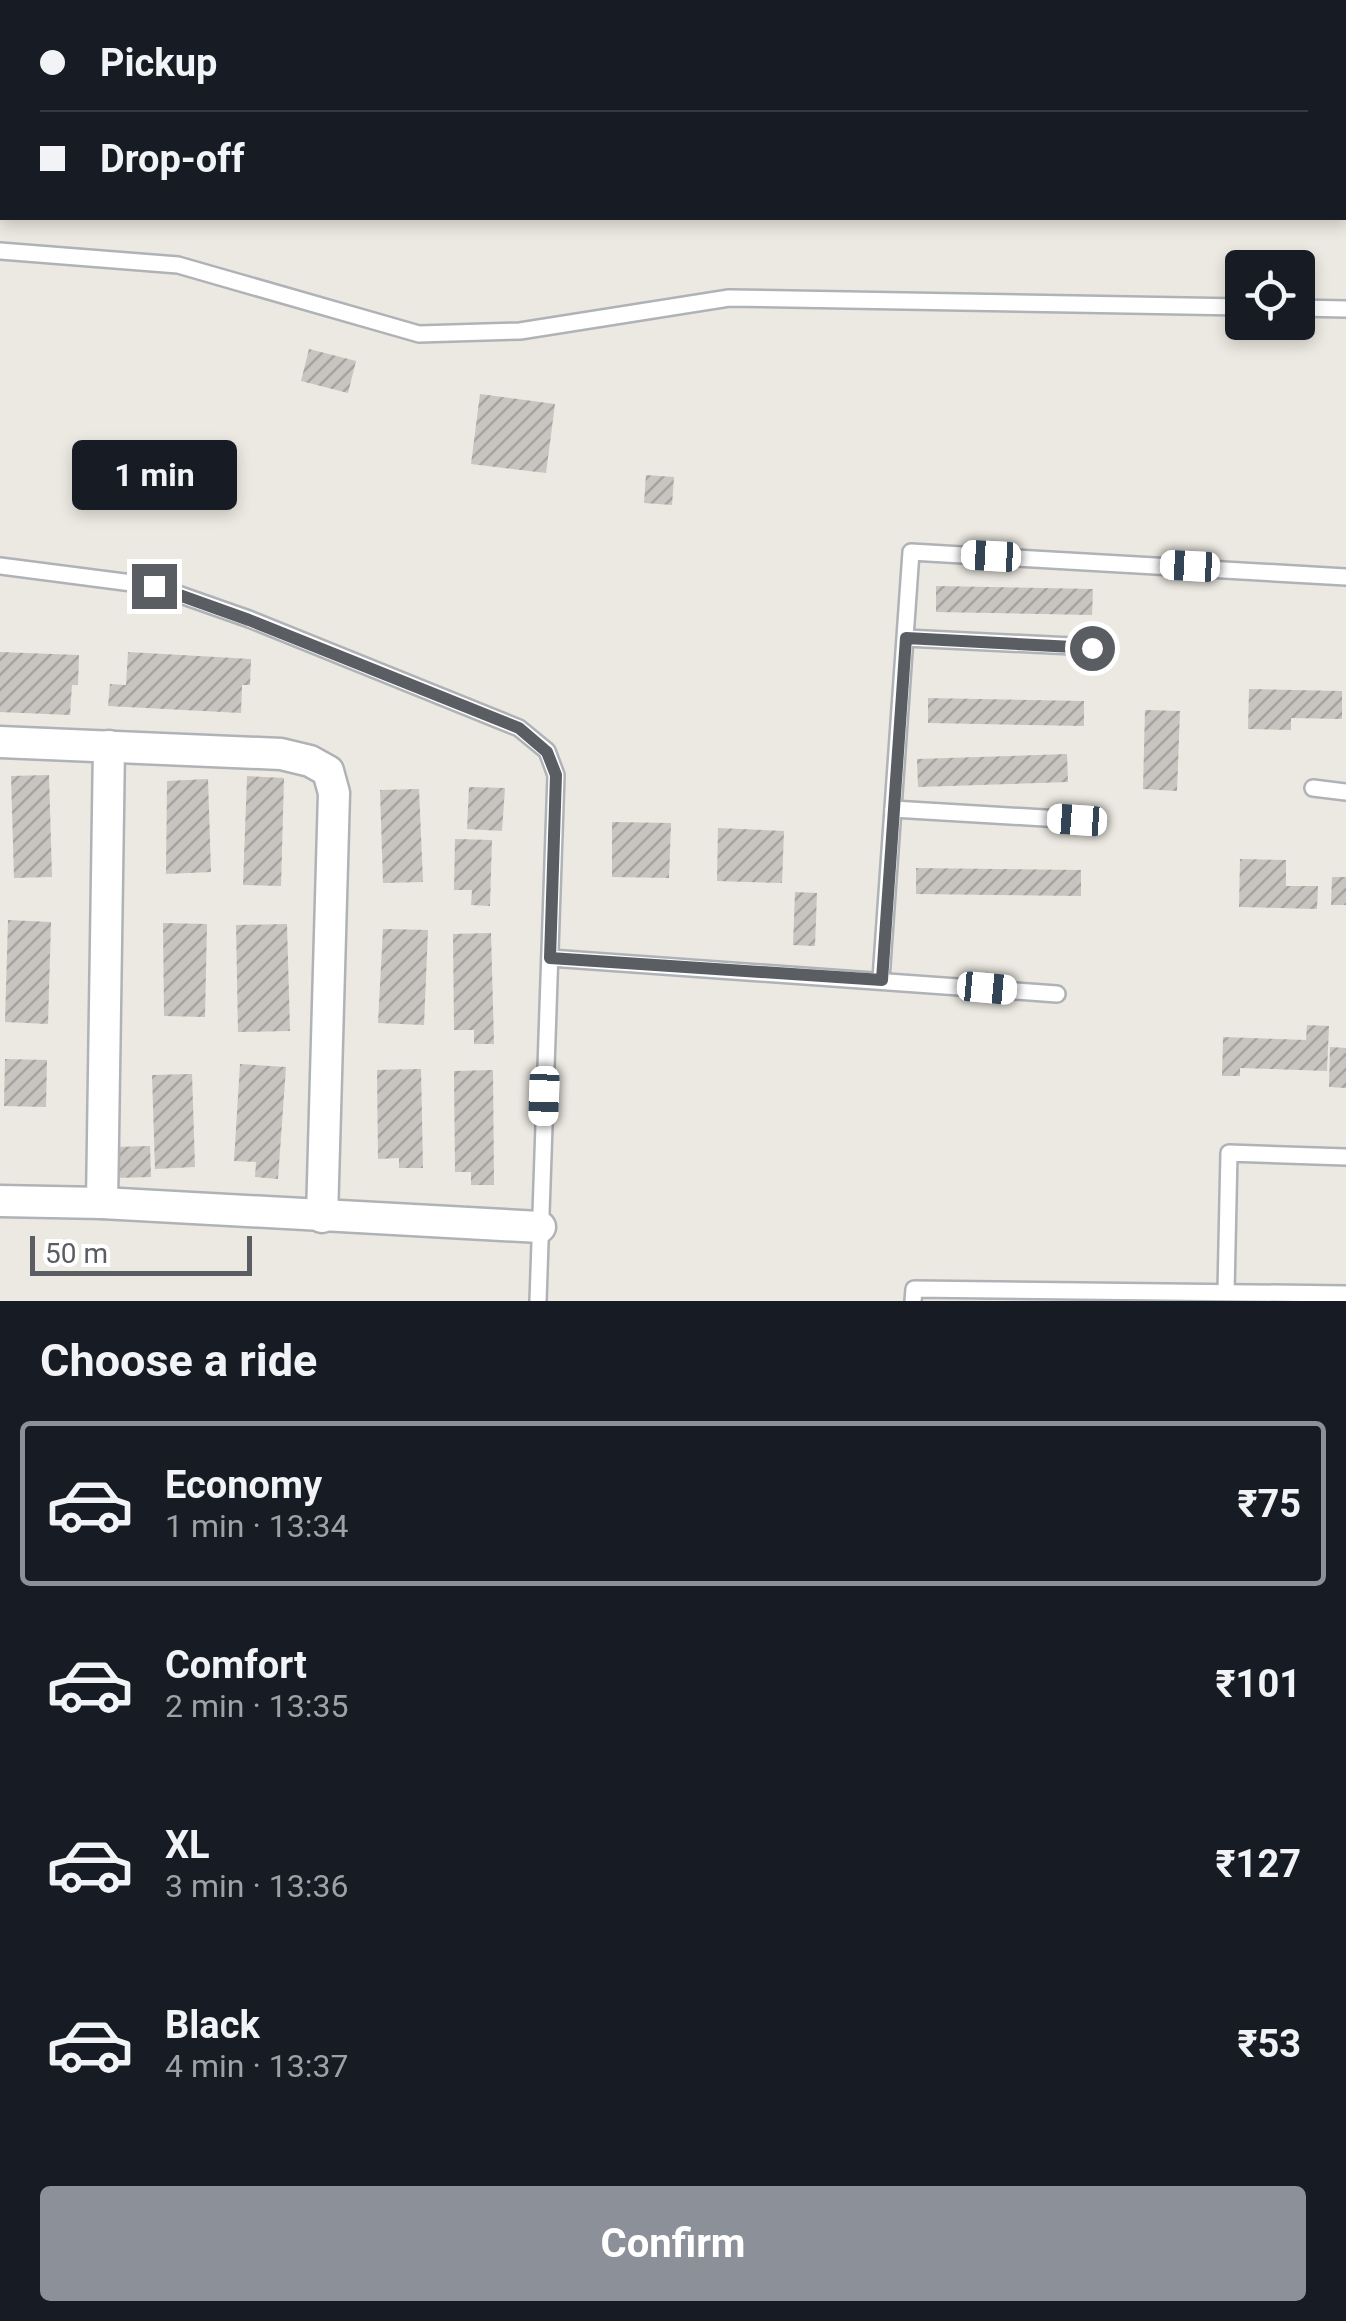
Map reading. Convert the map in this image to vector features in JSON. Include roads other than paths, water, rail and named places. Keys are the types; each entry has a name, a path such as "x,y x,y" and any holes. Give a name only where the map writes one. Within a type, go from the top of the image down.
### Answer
{"street":[{"path":"0,742 281,754 328,770 334,793 322,1217"},
{"path":"102,1203 109,746"},
{"path":"0,1201 540,1227"}],"lane":[{"path":"0,251 178,265 418,334 520,331 729,298 1225,307"},
{"path":"1315,308 1346,309"},
{"path":"882,980 912,552 1346,577"},
{"path":"0,566 154,586 267,626 519,728 547,752 556,775 538,1301"},
{"path":"906,638 1092,648"},
{"path":"1313,788 1346,792"},
{"path":"893,808 1077,820"},
{"path":"550,958 1057,994"},
{"path":"1226,1292 1229,1154 1346,1157"},
{"path":"914,1301 914,1289 1166,1296 1226,1292 1346,1294"}]}
